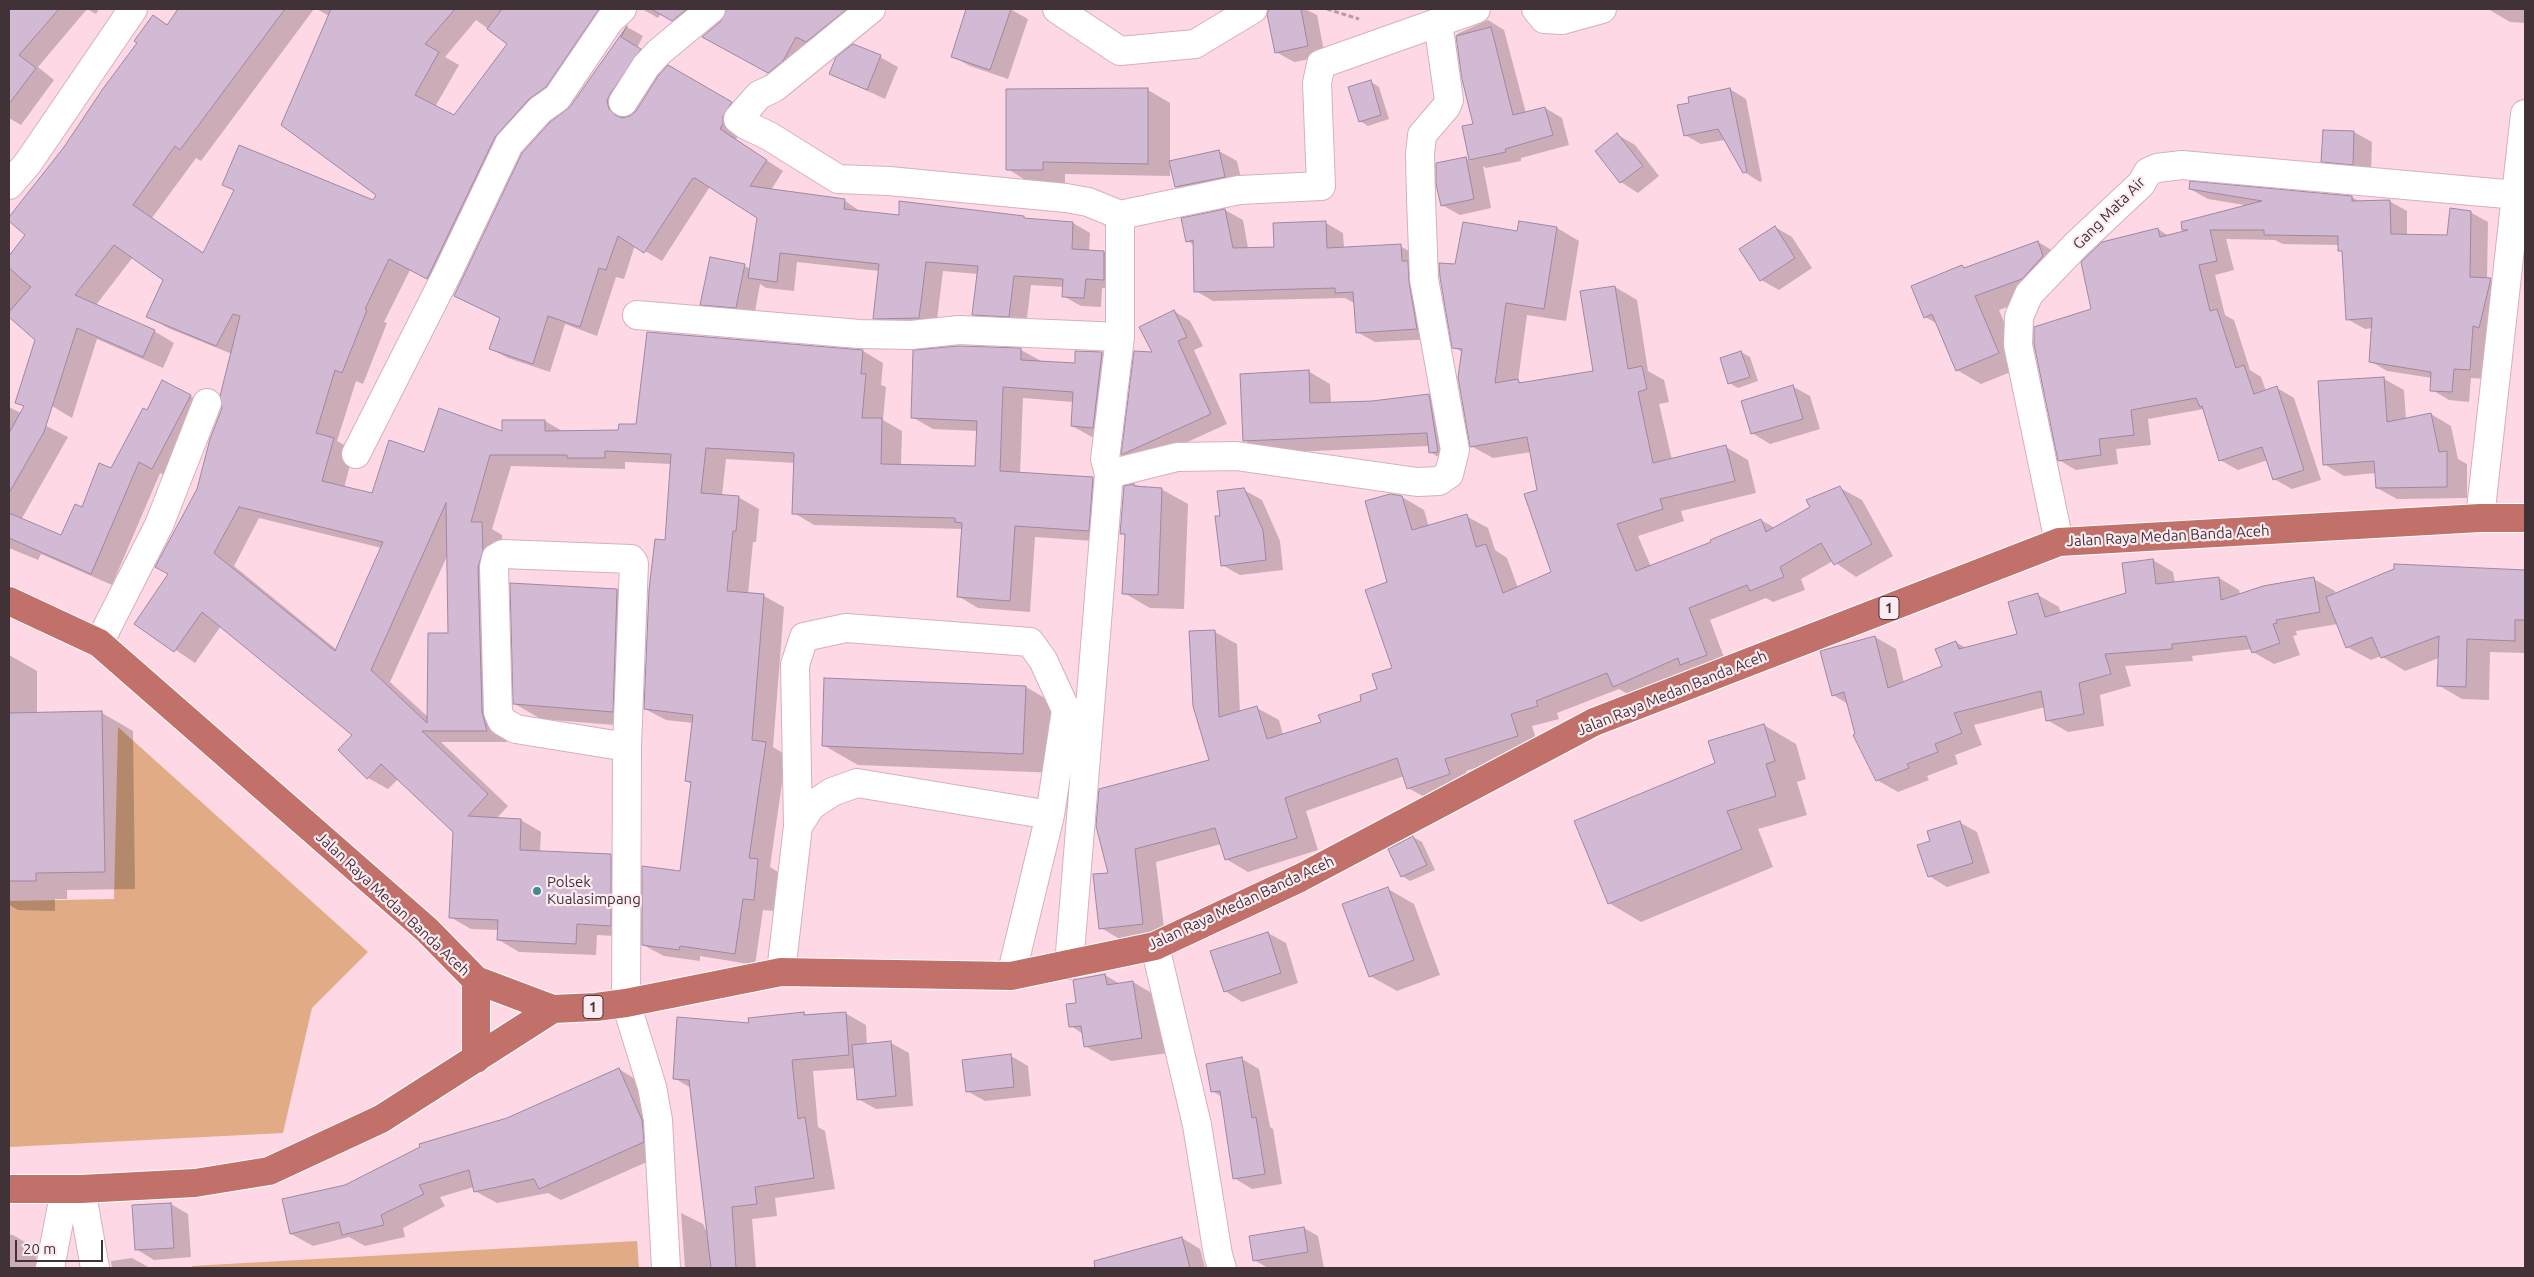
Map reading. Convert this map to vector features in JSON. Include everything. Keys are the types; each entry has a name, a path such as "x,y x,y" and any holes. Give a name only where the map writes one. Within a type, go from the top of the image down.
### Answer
{"highway":[{"name":"Jalan Raya Medan Banda Aceh","path":"9,601 99,642 419,924 476,980 553,1009 596,1007 626,1003 781,972 1011,976 1155,946 1300,878 1594,722 2059,542 2480,518 2525,518"},
{"path":"476,980 476,1059"},
{"path":"9,1189 73,1189 195,1183 269,1171 382,1119 553,1009"}],"street":[{"path":"9,185 28,163 133,9"},
{"path":"356,454 443,283 509,144 540,110 557,98 610,20 622,9"},
{"path":"623,102 646,66 659,52 711,9"},
{"path":"871,9 774,88 759,96 738,118 746,126 769,136 838,179 889,181 1066,198 1088,202 1120,215 1239,190 1321,186 1317,84 1321,64 1476,9"},
{"path":"1057,9 1120,51 1195,44 1253,9"},
{"path":"1536,9 1544,19 1562,20 1602,9"},
{"path":"1109,474 1177,457 1236,456 1266,462 1417,482 1439,480 1449,474 1454,450 1424,278 1421,198 1420,155 1422,135 1446,107 1448,100 1438,22"},
{"path":"2480,518 2525,114"},
{"name":"Gang Mata Air","path":"2059,542 2018,344 2019,318 2029,294 2077,244 2141,184 2148,172 2157,168 2182,165 2517,195"},
{"path":"1069,965 1109,474 1105,459 1120,337 1120,215"},
{"path":"637,315 859,334 911,335 959,330 1120,337"},
{"path":"99,642 159,525 207,403"},
{"path":"627,747 516,729 502,721 498,712 494,567 496,558 503,554 633,560 627,747 626,1003 652,1088 658,1120 666,1268"},
{"path":"781,972 798,826 795,665 804,637 846,628 1030,642 1043,660 1066,710 1050,815 1011,976"},
{"path":"798,826 811,806 832,792 857,783 1050,815"},
{"path":"1155,946 1196,1125 1218,1255 1222,1268"},
{"path":"50,1268 73,1189"},
{"path":"73,1189 95,1268"}],"shaded area":[{"path":"118,727 368,952 312,1008 283,1133 9,1147 9,901 114,899"},
{"path":"637,1241 639,1268 192,1268 192,1266"}],"building":[{"path":"9,9 59,9 19,55 36,68 9,104"},
{"path":"178,9 285,9 180,150 175,146 133,205 203,253 234,190 222,185 239,145 373,200 376,195 281,125 331,9 455,9 425,44 439,52 415,95 454,115 507,44 487,29 502,9 599,9 546,87 529,99 495,137 427,279 389,259 365,309 367,310 342,373 335,370 316,433 334,438 322,481 372,493 389,440 424,452 439,408 502,431 502,420 545,420 545,431 618,430 619,424 636,424 647,332 863,350 861,374 866,374 862,418 882,418 881,464 975,466 977,421 911,418 913,350 959,346 1021,348 1021,360 1075,363 1075,351 1102,352 1093,428 1071,426 1073,392 1003,387 1000,471 1093,477 1089,531 1015,526 1010,601 957,597 962,523 955,522 955,518 792,514 794,453 706,448 701,493 739,496 736,531 733,531 727,591 764,594 752,740 766,742 749,858 758,859 754,900 743,899 735,954 680,946 679,950 642,945 642,866 680,871 691,782 685,781 693,715 644,709 649,590 655,539 665,540 671,454 605,451 605,458 567,458 567,455 490,455 471,522 482,522 483,551 478,567 482,712 487,731 422,731 488,794 468,816 521,819 520,850 611,854 611,926 577,924 576,944 497,940 498,920 449,918 453,832 381,764 367,779 338,750 352,735 202,612 174,652 134,624 168,574 155,567 197,489 210,439 222,408 220,396 240,316 233,314 216,346 146,317 163,280 114,245 75,295 155,330 143,357 77,328 44,432 9,493 9,433 24,406 15,403 35,340 9,317 9,312 31,287 9,268 9,256 25,235 9,221 9,217 64,147 102,90 137,43 134,41 153,15 167,25","holes":["446,503 448,633 428,633 427,723 371,670","239,507 383,542 335,651 214,553"]},
{"path":"651,9 687,9 672,21"},
{"path":"726,9 847,9 806,42 796,37 783,61 768,73 702,37 721,21"},
{"path":"966,9 1011,9 990,70 951,57"},
{"path":"1269,9 1301,9 1308,46 1275,53 1267,14"},
{"path":"627,26 621,37 641,49 607,101 609,109 615,115 622,118 630,116 636,111 658,76 668,65 732,102 723,116 723,123 720,129 767,160 750,186 845,199 844,209 899,215 899,201 1024,216 1024,218 1073,222 1072,249 1104,251 1104,280 1086,279 1084,298 1062,297 1063,279 1014,276 1009,317 972,315 978,266 926,262 919,318 873,319 879,264 780,253 777,282 748,278 757,218 695,178 692,179 644,253 618,236 606,270 599,268 580,327 548,316 533,364 489,349 500,318 454,296 522,153 550,122 570,107"},
{"path":"1491,27 1513,115 1545,107 1553,135 1505,149 1506,152 1469,160 1462,126 1473,124 1462,79 1456,36"},
{"path":"853,44 881,55 867,90 829,74 836,57"},
{"path":"1371,80 1381,115 1359,122 1348,87"},
{"path":"1148,88 1148,164 1043,162 1043,170 1006,170 1006,89"},
{"path":"1730,88 1747,172 1743,173 1718,129 1684,136 1677,105 1689,103 1688,97"},
{"path":"2323,130 2354,131 2353,165 2321,162"},
{"path":"1617,133 1643,166 1620,183 1595,151"},
{"path":"1219,150 1225,177 1175,187 1169,161"},
{"path":"1466,157 1474,199 1441,206 1436,184 1436,163"},
{"path":"2190,181 2352,196 2352,201 2390,200 2391,234 2447,235 2450,208 2471,211 2470,277 2491,278 2479,328 2473,326 2470,370 2454,369 2452,392 2430,391 2431,372 2369,362 2372,318 2346,320 2342,251 2338,251 2338,236 2264,235 2264,230 2210,230 2217,261 2199,265 2210,311 2217,309 2236,368 2244,365 2254,394 2277,386 2304,470 2273,480 2262,447 2219,461 2202,406 2200,407 2196,398 2131,410 2134,435 2099,439 2101,455 2058,461 2034,344 2034,327 2091,309 2081,262 2102,242 2158,228 2160,237 2188,230 2182,230 2181,222 2262,201 2189,189"},
{"path":"1225,209 1233,248 1274,247 1273,223 1326,221 1327,248 1401,244 1402,261 1408,261 1409,282 1417,329 1356,333 1353,292 1335,293 1335,288 1194,292 1193,240 1186,242 1181,218"},
{"path":"1519,221 1557,227 1544,309 1506,303 1495,383 1518,379 1519,383 1593,371 1580,291 1615,286 1628,369 1642,366 1647,389 1638,392 1653,463 1726,445 1735,481 1660,499 1663,509 1617,524 1636,571 1711,542 1710,540 1761,519 1766,532 1810,507 1806,500 1840,486 1872,544 1834,565 1821,543 1780,567 1784,577 1750,591 1747,585 1689,608 1707,655 1680,665 1678,658 1613,687 1607,673 1536,701 1538,706 1511,714 1518,736 1445,759 1450,774 1407,789 1397,758 1285,798 1297,838 1225,860 1215,828 1135,849 1143,924 1099,929 1093,874 1108,873 1096,826 1099,789 1209,760 1193,706 1189,631 1215,630 1219,717 1257,706 1267,739 1321,722 1318,715 1361,701 1360,695 1377,689 1372,674 1392,668 1365,590 1387,582 1365,501 1390,494 1402,496 1412,530 1467,514 1476,547 1486,544 1503,593 1551,572 1524,494 1537,490 1527,437 1470,447 1458,377 1462,349 1452,348 1440,277 1439,263 1455,264 1463,222 1517,231"},
{"path":"1775,226 1795,258 1760,281 1739,249"},
{"path":"2038,241 2043,256 2022,279 1975,296 1999,353 1956,371 1932,314 1924,318 1911,286 1962,265 1964,268"},
{"path":"710,257 745,264 736,308 700,305"},
{"path":"1174,310 1187,337 1178,341 1211,414 1121,455 1134,351 1152,352 1139,327"},
{"path":"1741,351 1750,377 1728,384 1720,358"},
{"path":"1309,370 1310,403 1372,401 1429,394 1438,452 1429,453 1427,433 1243,441 1240,374"},
{"path":"2384,377 2387,422 2431,413 2439,452 2447,451 2447,487 2376,488 2374,461 2323,465 2318,381"},
{"path":"162,380 191,395 152,469 139,462 91,574 9,538 9,513 61,535 75,504 82,507 99,463 111,468 143,408 147,410"},
{"path":"1793,385 1803,419 1751,434 1741,401"},
{"path":"1134,484 1134,486 1162,488 1158,595 1122,594 1125,534 1120,534 1124,486"},
{"path":"1244,488 1263,530 1266,560 1221,566 1215,516 1220,516 1217,491"},
{"path":"2153,559 2156,584 2219,577 2221,600 2263,586 2314,577 2320,612 2276,620 2277,623 2273,624 2280,643 2252,653 2246,636 2172,644 2172,649 2105,654 2111,674 2079,683 2084,714 2046,721 2041,691 1954,713 1962,733 1935,744 1938,752 1907,764 1909,768 1876,781 1853,735 1855,734 1844,692 1832,696 1820,651 1875,636 1888,688 1942,666 1935,649 1956,641 1959,649 2017,634 2008,602 2038,593 2045,617 2126,593 2122,563"},
{"path":"2394,564 2525,570 2525,620 2515,620 2515,641 2467,639 2466,687 2437,686 2439,636 2381,658 2372,637 2346,648 2326,597 2394,569"},
{"path":"510,583 617,589 613,712 513,704"},
{"path":"824,678 1026,686 1023,754 822,746"},
{"path":"102,711 105,872 36,873 36,881 9,881 9,713"},
{"path":"1764,724 1775,761 1766,764 1776,796 1727,811 1742,849 1608,904 1574,821 1715,763 1708,741"},
{"path":"1960,821 1973,863 1928,877 1917,845 1930,841 1927,831"},
{"path":"1413,836 1427,865 1401,877 1388,849"},
{"path":"1388,887 1414,960 1369,977 1342,904"},
{"path":"1268,932 1281,973 1224,992 1210,951"},
{"path":"1105,974 1107,985 1133,981 1142,1038 1084,1047 1081,1026 1069,1027 1066,1004 1076,1003 1073,980"},
{"path":"804,1012 804,1015 846,1012 849,1055 792,1060 798,1119 805,1117 814,1178 755,1187 757,1204 732,1207 736,1268 711,1268 689,1080 673,1079 677,1017 749,1023 748,1018"},
{"path":"891,1041 896,1096 857,1100 852,1045"},
{"path":"1011,1054 1014,1087 966,1092 962,1060"},
{"path":"1242,1057 1252,1118 1256,1117 1265,1174 1233,1179 1220,1091 1211,1092 1206,1064"},
{"path":"619,1068 642,1120 644,1142 539,1189 534,1179 474,1192 469,1170 419,1185 424,1194 381,1215 384,1225 342,1235 339,1222 290,1234 282,1199 345,1185 420,1147 419,1144 507,1118"},
{"path":"171,1203 174,1248 135,1250 132,1205"},
{"path":"1304,1227 1308,1252 1253,1261 1249,1236"},
{"path":"1182,1237 1190,1268 1095,1268 1094,1261"}],"place":[{"name":"Polsek Kualasimpang","path":"537,891"}]}
